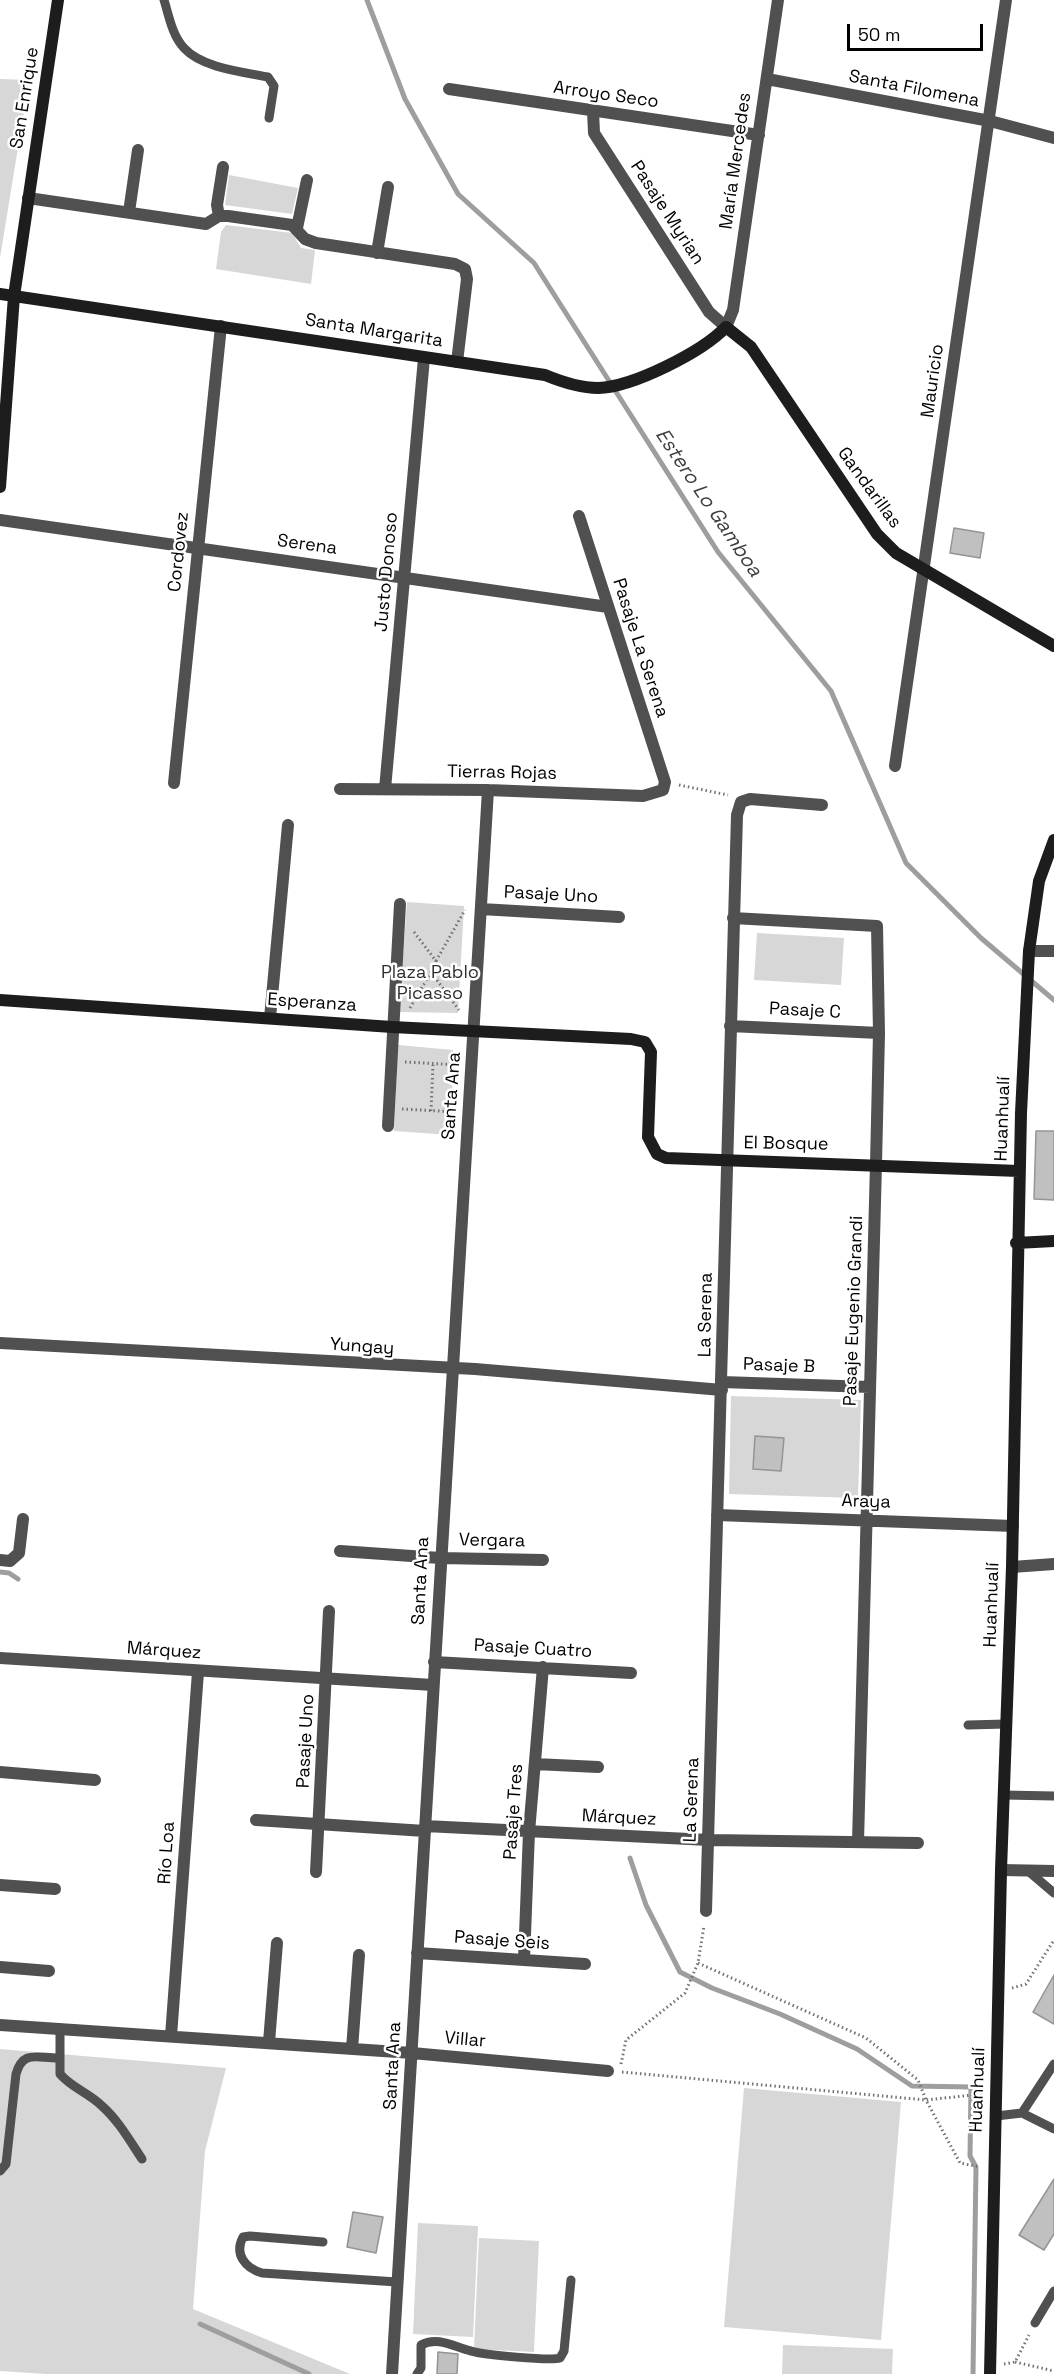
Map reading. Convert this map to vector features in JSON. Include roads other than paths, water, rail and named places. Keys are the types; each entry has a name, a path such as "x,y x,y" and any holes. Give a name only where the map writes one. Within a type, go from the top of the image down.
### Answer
{"street":[{"name":"San Enrique","path":"0,487 15,296 58,0"},
{"name":"María Mercedes","path":"726,327 733,310 778,0"},
{"name":"Mauricio","path":"895,766 1006,0"},
{"name":"Santa Filomena","path":"767,79 990,121 1054,138"},
{"name":"Arroyo Seco","path":"448,89 759,135"},
{"name":"Pasaje Myrian","path":"593,111 594,133 709,312 726,327"},
{"path":"129,212 138,150"},
{"path":"219,216 217,205 223,167"},
{"path":"297,228 307,180"},
{"path":"377,253 388,187"},
{"path":"28,198 206,224 219,216 297,228 305,239 316,243 455,264 465,269 467,279 457,362"},
{"name":"Santa Margarita","path":"0,294 545,375 575,386 596,388 627,383 704,346 726,327"},
{"name":"Cordovez","path":"174,783 220,326"},
{"name":"Gandarillas","path":"726,327 751,347 877,534 896,553 1054,646"},
{"name":"Justo Donoso","path":"386,789 424,358"},
{"name":"Pasaje La Serena","path":"579,516 664,786"},
{"name":"Serena","path":"0,520 608,607"},
{"name":"Tierras Rojas","path":"340,789 488,790 643,796 664,786"},
{"name":"Santa Ana","path":"392,2374 488,790"},
{"name":"La Serena","path":"706,1911 737,814 741,802 750,799 822,805"},
{"path":"270,1018 288,825"},
{"name":"Huanhualí","path":"991,2370 1001,1870 1013,1526 1016,1243 1027,967 1039,881 1054,840"},
{"path":"387,1126 400,908"},
{"name":"Pasaje Uno","path":"481,909 619,917"},
{"name":"Pasaje Eugenio Grandi","path":"733,918 877,926 879,1033 858,1842"},
{"path":"1029,951 1054,951"},
{"name":"Esperanza","path":"0,1000 392,1027 632,1039 645,1041 651,1052"},
{"name":"Pasaje C","path":"730,1026 879,1033"},
{"name":"El Bosque","path":"651,1052 648,1137 657,1154 666,1158 1019,1170"},
{"path":"1016,1243 1054,1241"},
{"name":"Yungay","path":"0,1343 722,1386"},
{"name":"Pasaje B","path":"722,1386 870,1387"},
{"name":"Araya","path":"717,1515 1013,1526"},
{"path":"0,1560 10,1561 20,1553 23,1519"},
{"name":"Vergara","path":"340,1551 440,1558 543,1560"},
{"path":"1012,1567 1054,1563"},
{"name":"Pasaje Uno","path":"316,1872 328,1678 329,1611"},
{"name":"Márquez","path":"0,1658 433,1685"},
{"name":"Pasaje Cuatro","path":"434,1662 631,1673"},
{"name":"Pasaje Tres","path":"524,1960 529,1832 543,1667"},
{"name":"Río Loa","path":"171,2036 198,1672"},
{"path":"535,1764 598,1767"},
{"path":"0,1772 95,1780"},
{"name":"Márquez","path":"256,1820 320,1825 709,1840 918,1843"},
{"path":"1001,1870 1054,1870"},
{"path":"0,1884 55,1889"},
{"path":"269,2042 277,1943"},
{"name":"Pasaje Seis","path":"417,1953 585,1964"},
{"path":"352,2049 359,1955"},
{"path":"0,1967 49,1971"},
{"name":"Villar","path":"0,2025 269,2042 614,2071"}],"lane":[{"path":"164,0 174,34 184,49 206,62 268,77 274,86 269,118"},
{"path":"968,1725 1006,1724"},
{"path":"1004,1795 1054,1796"},
{"path":"1027,1870 1054,1893"},
{"path":"60,2029 58,2058 60,2074 69,2084 102,2105 142,2159"},
{"path":"0,2171 6,2164 16,2074 20,2062 26,2057 58,2058"},
{"path":"1022,2113 1054,2064"},
{"path":"996,2116 1022,2113 1054,2129"},
{"path":"323,2242 250,2236 243,2237 240,2251 243,2262 251,2270 262,2273 397,2282"},
{"path":"417,2374 421,2368 421,2345 429,2341 444,2342 473,2352 560,2358 564,2351 571,2280"},
{"path":"1035,2323 1054,2291"}],"waterway":[{"name":"Estero Lo Gamboa","path":"367,0 405,99 458,194 534,263 718,552 831,691 906,863 981,938 1054,1000"},
{"path":"0,1572 9,1573 18,1579"},
{"path":"630,1858 646,1905 680,1972 712,1988 780,2014 857,2049 912,2086 971,2087 970,2156 976,2167 973,2374"},
{"path":"200,2324 309,2374"}],"park label":[{"name":"Plaza Pablo Picasso","path":"430,983"}]}
